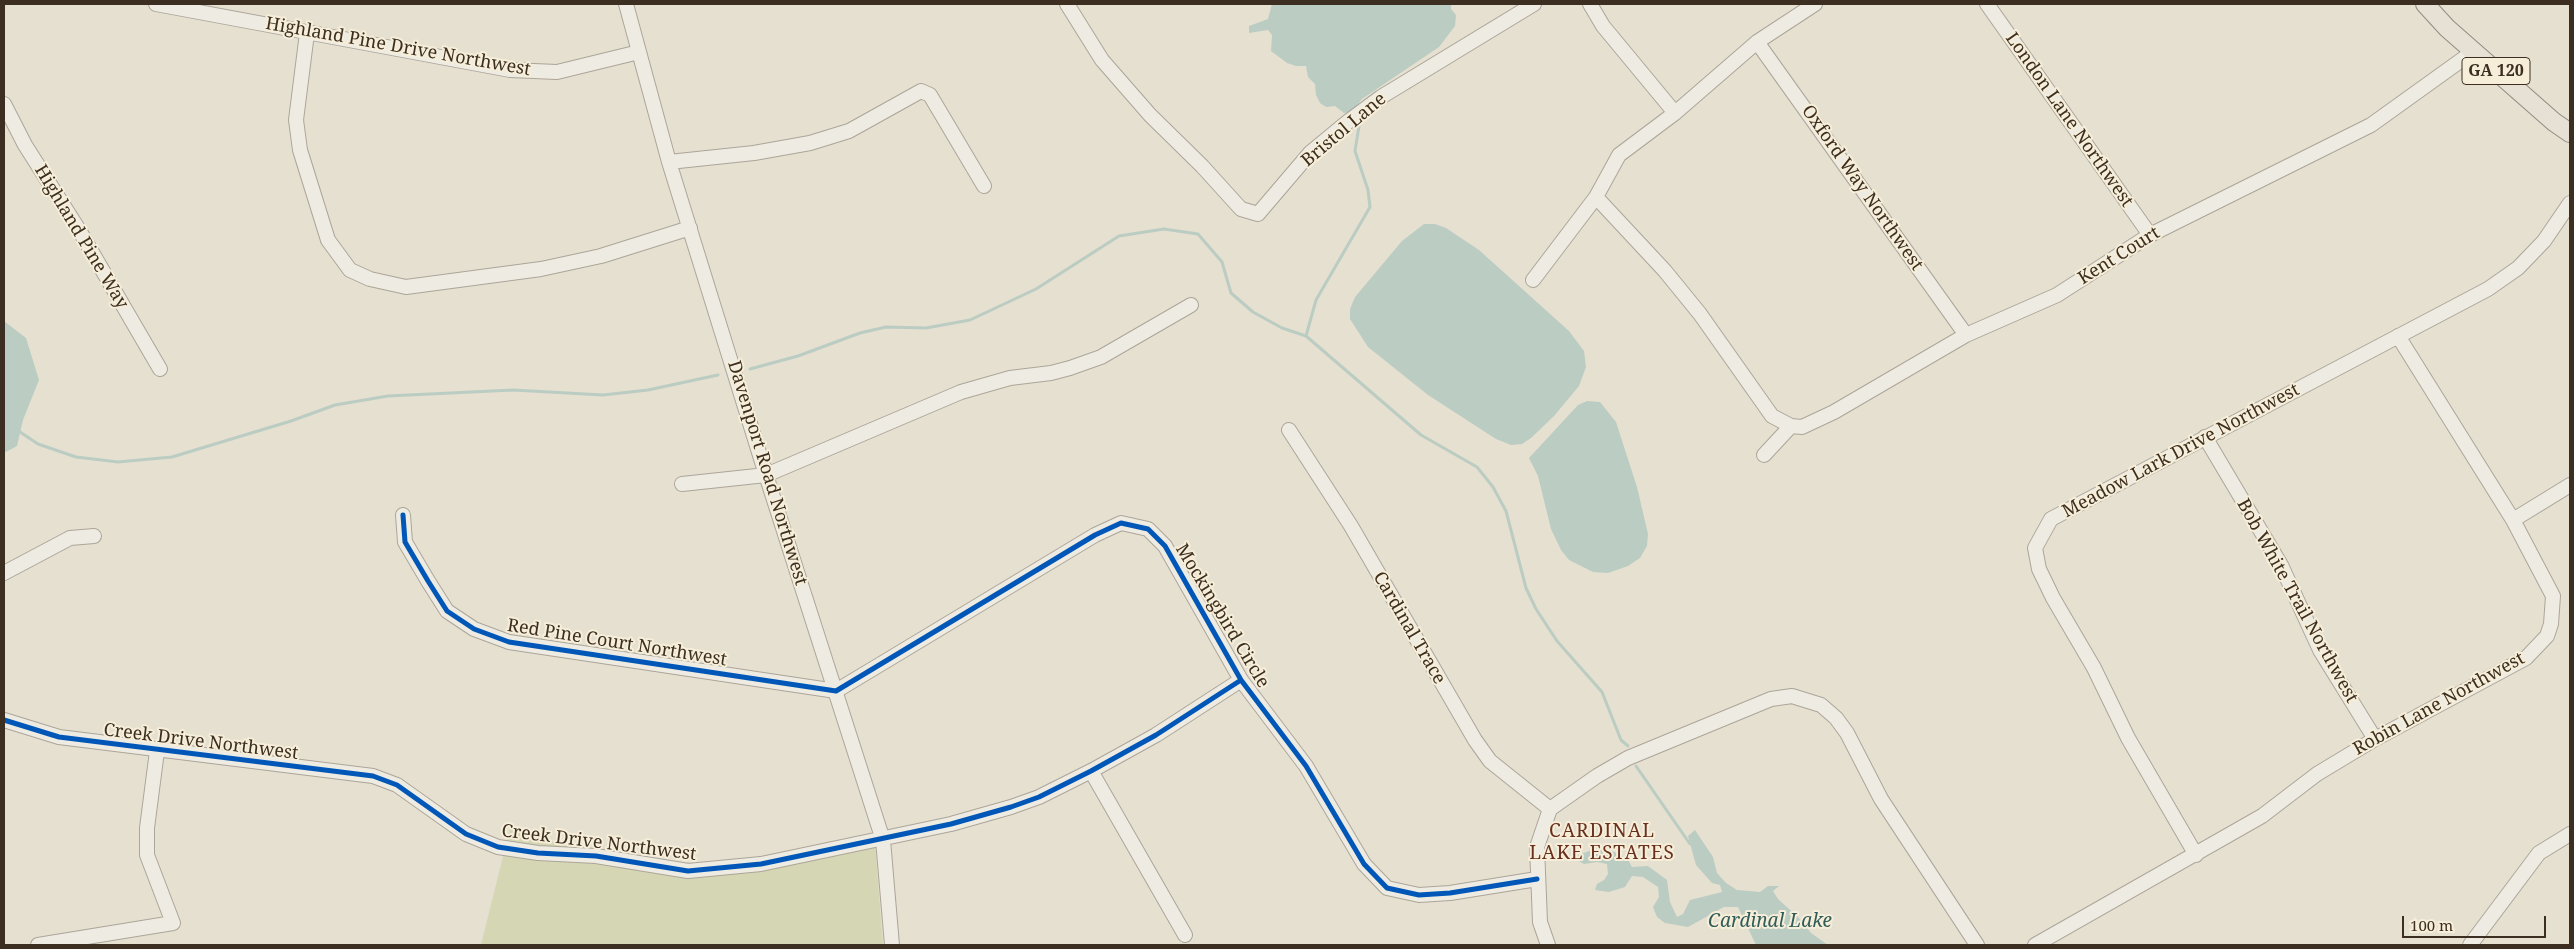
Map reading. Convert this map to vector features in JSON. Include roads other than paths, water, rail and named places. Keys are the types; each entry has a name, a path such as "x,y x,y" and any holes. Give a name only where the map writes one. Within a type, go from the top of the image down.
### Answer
{"main road":[{"name":"GA 120","path":"2425,4 2448,28 2554,122 2570,133"}],"street":[{"name":"Highland Pine Drive Northwest","path":"156,4 510,70 557,72 639,52"},
{"name":"Davenport Road Northwest","path":"626,4 690,228 882,840 892,945"},
{"name":"Bristol Lane","path":"1067,4 1102,60 1150,115 1244,210 1258,214 1310,153 1364,109 1534,4"},
{"path":"1590,4 1603,26 1675,113"},
{"path":"1533,280 1596,197 1619,155 1675,113 1757,42 1815,4"},
{"name":"London Lane Northwest","path":"1987,4 2150,235"},
{"path":"307,33 296,120 300,150 328,240 350,270 370,279 406,287 415,286 541,269 601,256 690,228"},
{"name":"Oxford Way Northwest","path":"1757,42 1966,335"},
{"name":"Kent Court","path":"1791,426 1802,427 1834,412 1966,335 2057,295 2150,235 2371,124 2474,51"},
{"path":"670,162 754,153 810,144 849,131 921,91 930,95 984,186"},
{"name":"Highland Pine Way","path":"4,104 25,145 78,230 160,369"},
{"path":"1596,197 1665,271 1700,314 1772,416 1791,426 1764,455"},
{"name":"Meadow Lark Drive Northwest","path":"2196,856 2128,738 2094,668 2053,598 2038,568 2035,548 2051,519 2488,289 2518,268 2544,241 2570,202"},
{"path":"682,484 766,475 961,392 1010,378 1051,374 1101,357 1191,305"},
{"name":"Robin Lane Northwest","path":"2035,945 2196,856 2262,816 2317,774 2375,740 2526,658 2547,636 2551,624 2553,596 2513,520 2398,336"},
{"name":"Cardinal Trace","path":"1288,430 1351,526 1475,740 1490,761 1550,810"},
{"name":"Bob White Trail Northwest","path":"2205,437 2281,564 2320,650 2375,740"},
{"path":"2513,520 2570,485"},
{"name":"Red Pine Court Northwest","path":"403,515 405,542 428,581 447,611 474,629 509,642 836,692"},
{"name":"Mockingbird Circle","path":"836,692 1024,576 1095,535 1121,524 1148,529 1164,546 1241,680 1306,766 1364,864 1387,888 1419,895 1442,894 1537,879"},
{"path":"4,573 70,538 94,536"},
{"name":"Creek Drive Northwest","path":"4,720 59,737 156,751 373,776 397,785 466,834 498,846 538,853 596,856 688,871 761,864 882,840 1011,807 1039,797 1091,771 1156,735 1241,680"},
{"path":"1548,945 1540,922 1537,847 1550,810 1597,776 1628,758 1771,699 1792,696 1821,705 1836,718 1848,733 1857,756 1881,799 1977,945"},
{"path":"38,945 173,923 147,855 147,828 156,751"},
{"path":"1091,771 1185,935"},
{"path":"2470,945 2539,853 2570,834"}],"water":[{"path":"1272,4 1451,4 1451,9 1456,15 1455,26 1439,47 1362,99 1352,111 1344,113 1335,106 1326,107 1320,103 1316,95 1315,84 1308,77 1306,66 1296,66 1287,63 1271,51 1272,35 1268,30 1249,33 1249,26 1268,19"},
{"path":"1424,224 1435,224 1446,228 1479,250 1569,331 1584,351 1586,367 1579,386 1554,416 1522,444 1511,445 1496,439 1428,395 1368,347 1350,319 1350,309 1355,297 1402,241"},
{"path":"4,321 26,338 39,380 23,420 17,446 6,452 4,451"},
{"path":"1587,401 1600,402 1616,422 1637,487 1648,534 1647,546 1640,558 1628,566 1608,573 1593,572 1569,560 1561,550 1551,529 1538,476 1529,458 1578,405"},
{"name":"Cardinal Lake","path":"1695,830 1713,857 1717,873 1726,883 1737,890 1760,892 1768,886 1779,886 1773,891 1778,899 1798,917 1811,933 1828,945 1756,945 1738,907 1724,907 1688,927 1665,923 1657,917 1653,907 1659,897 1658,887 1643,877 1632,876 1625,887 1609,892 1595,890 1597,884 1604,880 1608,874 1607,864 1597,862 1584,864 1577,860 1578,855 1595,849 1606,848 1627,858 1632,867 1648,866 1667,880 1670,902 1677,917 1683,914 1690,900 1722,892 1720,885 1712,883 1696,865 1688,836"}],"waterway":[{"path":"1306,336 1316,300 1370,207 1368,190 1355,151 1360,120 1358,118"},
{"path":"750,369 798,356 860,333 886,327 926,328 970,320 1036,289 1119,236 1164,229 1198,234 1222,262 1231,293 1253,312 1282,328 1306,336 1421,435 1477,467 1493,487 1506,511 1526,588 1536,609 1557,641 1602,692 1621,740 1628,746"},
{"path":"20,432 38,444 76,457 118,462 172,457 291,421 335,405 388,396 513,390 603,395 648,390 718,375"},
{"path":"1636,766 1690,844"}],"district":[{"name":"CARDINAL LAKE ESTATES","path":"1602,843"}]}
